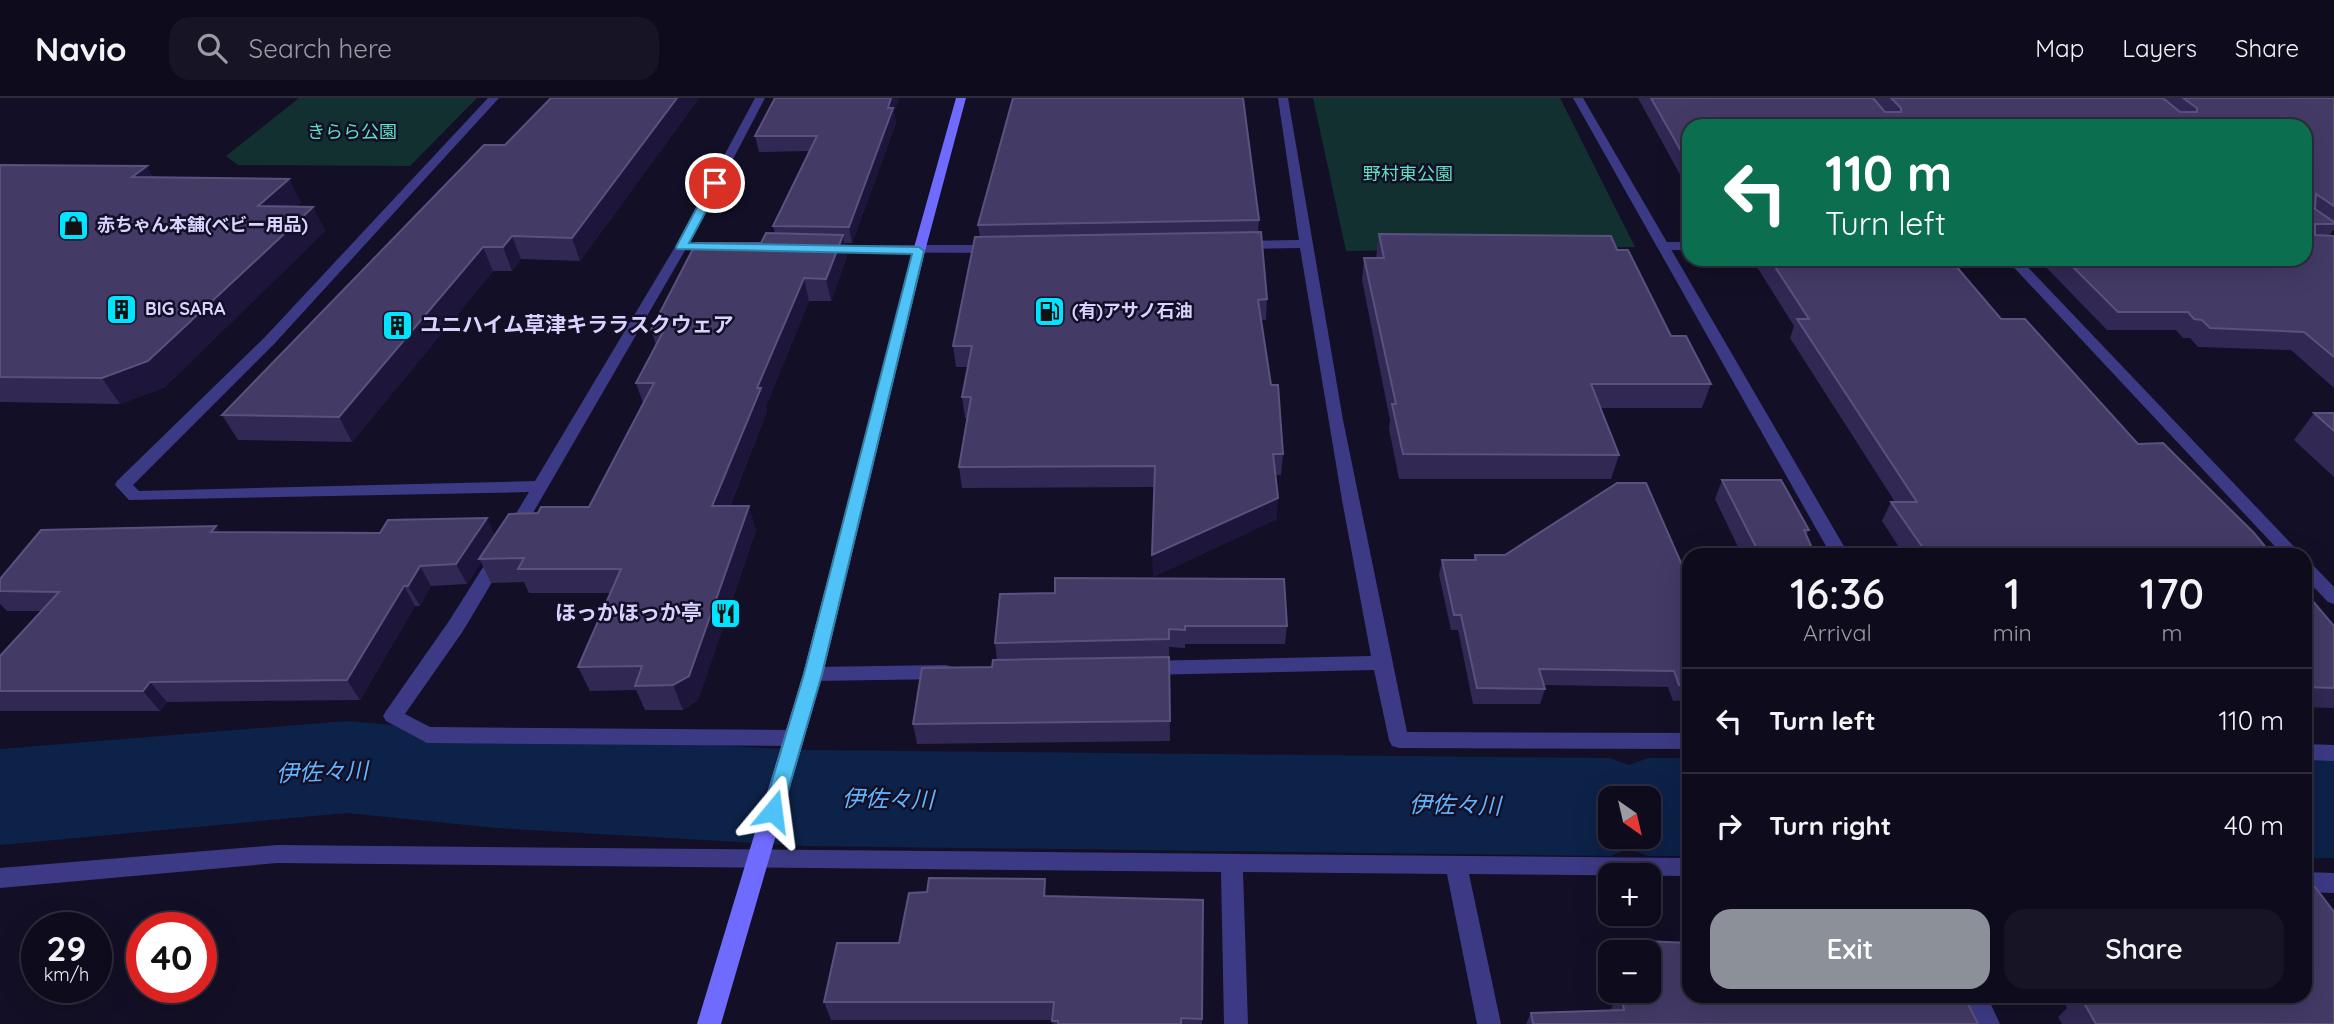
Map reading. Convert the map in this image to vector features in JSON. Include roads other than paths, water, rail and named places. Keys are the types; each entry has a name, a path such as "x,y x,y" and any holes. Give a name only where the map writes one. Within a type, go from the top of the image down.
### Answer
{"street":[{"path":"494,98 270,340 122,485 135,496 542,486"},
{"path":"760,98 688,247 456,626 394,716 427,735 793,738"},
{"path":"709,1024 813,674 919,251 961,98"},
{"path":"1283,98 1306,244 1381,663 1399,740 1682,741"},
{"path":"1578,98 1836,548"},
{"path":"1223,246 1306,244"},
{"path":"1662,246 1682,246"},
{"path":"807,249 1015,249"},
{"path":"2020,266 2286,548"},
{"path":"2312,574 2334,598"},
{"path":"1132,668 1381,663"},
{"path":"813,674 965,671"},
{"path":"2312,752 2334,753"},
{"path":"0,877 277,854 1682,867"},
{"path":"1232,863 1236,1024"},
{"path":"1456,866 1489,1024"},
{"path":"2312,882 2334,883"},
{"path":"1978,1003 1988,1024"}],"waterway":[{"name":"伊佐々川","path":"0,797 347,767 496,781 806,798 1598,807"},
{"name":"伊佐々川","path":"1661,807 1682,807"},
{"name":"伊佐々川","path":"2312,809 2334,809"}],"place":[{"name":"赤ちゃん本舗(ベビー用品)","path":"74,225"},
{"name":"BIG SARA","path":"122,309"},
{"name":"(有)アサノ石油","path":"1049,311"},
{"name":"ユニハイム草津キララスクウェア","path":"397,325"},
{"name":"ほっかほっか亭","path":"725,613"}],"park label":[{"name":"きらら公園","path":"352,132"},
{"name":"野村東公園","path":"1408,174"}]}
